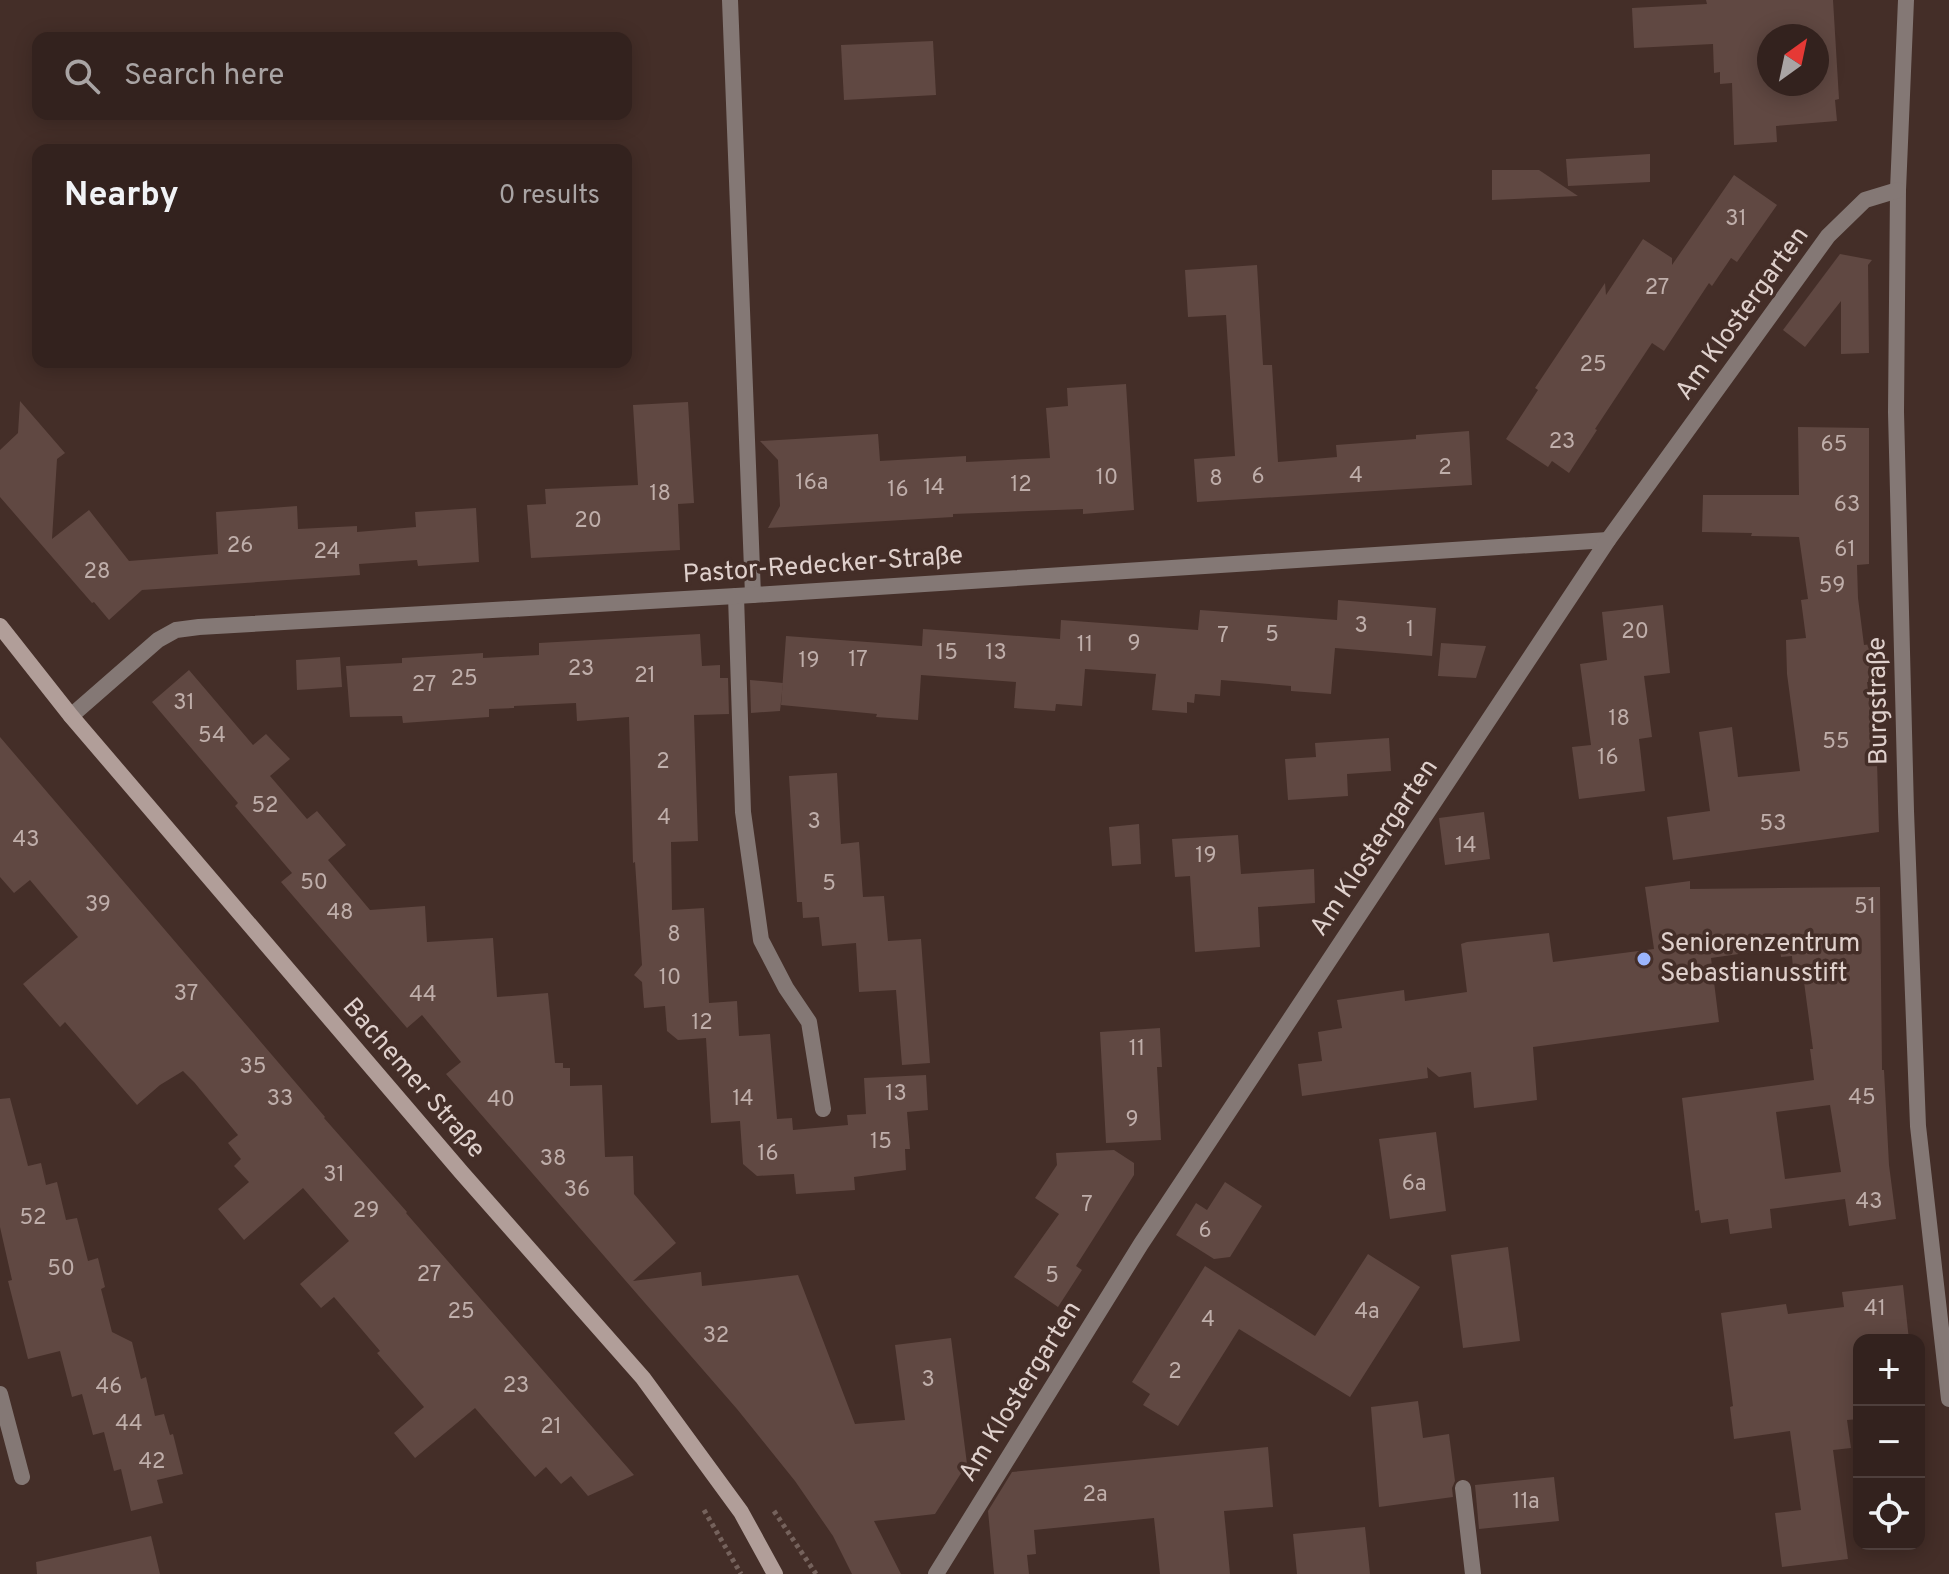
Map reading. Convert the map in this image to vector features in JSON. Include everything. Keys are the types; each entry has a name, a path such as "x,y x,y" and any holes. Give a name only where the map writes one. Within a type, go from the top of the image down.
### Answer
{"street":[{"path":"730,0 744,596 743,812 761,940 786,988 809,1022 823,1109"},
{"name":"Burgstraße","path":"1906,0 1898,190 1896,412 1906,811 1920,1141 1949,1399"},
{"name":"Am Klostergarten","path":"936,1574 1141,1244 1608,540 1828,236 1865,200 1898,190"},
{"name":"Pastor-Redecker-Straße","path":"71,716 158,640 176,630 1608,540"},
{"name":"Bachemer Straße","path":"0,626 71,716 462,1173 643,1378 741,1512 775,1574"},
{"path":"0,1394 22,1477"},
{"path":"1463,1488 1473,1574"}],"building":[{"path":"1706,0 1833,0 1839,99 1835,100 1837,121 1776,126 1777,142 1734,145 1732,83 1720,84 1720,72 1714,73 1713,44 1634,48 1632,8 1707,4"},
{"path":"933,41 936,95 844,100 841,45"},
{"path":"1650,154 1650,182 1568,186 1566,159"},
{"path":"1492,170 1539,170 1578,196 1492,200"},
{"path":"1734,175 1777,205 1737,262 1731,258 1712,286 1709,283 1664,351 1652,343 1569,473 1552,461 1548,467 1506,439 1538,390 1535,388 1605,283 1606,295 1643,239 1672,258 1672,265"},
{"path":"1840,254 1872,260 1868,265 1869,353 1841,354 1841,301 1805,347 1783,330"},
{"path":"1257,265 1263,365 1272,365 1278,462 1337,457 1336,445 1416,439 1416,435 1469,431 1472,485 1197,502 1194,459 1235,456 1226,315 1188,317 1185,270"},
{"path":"1126,384 1134,510 1083,514 1083,509 953,514 953,517 768,528 780,506 778,460 760,441 878,434 880,461 966,456 966,462 1050,458 1046,408 1068,406 1067,388"},
{"path":"20,401 65,453 57,459 52,539 89,510 129,561 218,554 216,512 297,506 298,529 357,526 357,532 416,527 415,512 476,508 479,562 418,566 417,560 359,564 360,575 142,590 109,620 0,497 0,450 18,433"},
{"path":"688,402 694,503 678,504 680,550 531,558 527,505 546,504 545,489 638,485 633,405"},
{"path":"1798,427 1869,428 1869,564 1857,565 1864,645 1872,644 1874,682 1867,682 1877,761 1879,832 1673,860 1667,817 1710,811 1699,732 1732,727 1738,777 1800,771 1787,674 1786,640 1806,638 1801,600 1808,599 1799,537 1702,532 1703,495 1799,495"},
{"path":"1338,600 1436,608 1432,656 1335,648 1331,694 1291,691 1291,686 1221,680 1220,696 1195,694 1194,703 1187,702 1187,713 1152,710 1156,674 1085,669 1082,706 1056,704 1055,711 1014,708 1016,682 921,675 918,720 781,705 786,636 922,646 923,629 1060,639 1061,620 1198,630 1200,610 1337,620"},
{"path":"1663,605 1670,673 1644,676 1652,737 1639,739 1645,791 1579,799 1572,747 1591,745 1580,664 1607,660 1602,612"},
{"path":"700,634 702,666 720,665 720,678 728,678 729,714 694,715 698,841 671,842 672,910 704,908 709,1003 737,1001 739,1036 770,1034 777,1119 792,1118 793,1130 848,1125 847,1115 866,1114 864,1078 926,1075 928,1110 907,1112 910,1149 905,1149 906,1170 854,1177 855,1190 796,1194 794,1174 757,1176 743,1164 740,1121 711,1123 706,1038 678,1040 667,1031 665,1006 644,1008 642,982 634,975 642,965 633,863 629,717 577,721 576,703 514,706 489,709 489,717 403,723 402,716 350,717 346,666 402,663 402,658 483,653 483,658 539,655 539,643"},
{"path":"1441,643 1486,646 1476,678 1438,676"},
{"path":"340,657 342,687 297,690 296,660"},
{"path":"189,670 253,745 266,734 290,759 270,776 307,819 317,811 346,845 328,860 370,910 425,906 427,942 493,938 497,997 548,993 555,1063 563,1063 563,1068 570,1068 570,1086 602,1085 605,1157 633,1156 634,1194 676,1243 633,1281 701,1272 702,1286 798,1275 855,1424 905,1420 895,1345 951,1338 967,1464 935,1514 874,1521 901,1574 852,1574 833,1536 795,1481 737,1409 446,1074 461,1062 422,1015 407,1028 281,882 292,873 235,806 238,803 152,702"},
{"path":"750,680 783,683 780,711 751,713"},
{"path":"0,737 324,1118 634,1475 588,1496 571,1476 561,1484 546,1467 535,1477 475,1408 415,1458 394,1433 424,1407 334,1297 321,1308 300,1284 349,1241 303,1188 244,1240 218,1209 249,1182 234,1166 241,1159 228,1143 238,1135 194,1082 183,1071 160,1085 137,1105 65,1022 60,1027 23,984 78,937 30,880 14,893 0,877"},
{"path":"1389,738 1391,771 1347,774 1348,796 1288,800 1285,759 1316,757 1315,743"},
{"path":"837,773 841,844 859,842 863,897 884,896 888,941 921,939 930,1063 902,1065 896,990 859,992 856,943 822,946 819,917 803,918 802,902 797,902 789,776"},
{"path":"1484,812 1490,859 1445,865 1439,818"},
{"path":"1139,824 1141,864 1112,866 1109,827"},
{"path":"1238,835 1241,874 1314,869 1315,903 1258,907 1260,947 1195,952 1190,876 1175,877 1172,839"},
{"path":"1690,881 1690,889 1880,887 1882,1070 1896,1219 1849,1226 1845,1199 1770,1209 1772,1228 1730,1234 1728,1219 1701,1223 1699,1210 1695,1211 1682,1098 1814,1080 1802,967 1793,968 1792,956 1781,957 1780,948 1711,958 1719,1022 1533,1047 1537,1100 1474,1108 1471,1072 1439,1077 1427,1067 1428,1078 1302,1096 1298,1064 1322,1061 1318,1032 1342,1028 1337,1000 1404,990 1405,1001 1467,992 1461,944 1467,942 1549,933 1553,962 1654,949 1645,887","holes":["1830,1105 1841,1172 1785,1179 1776,1112"]},
{"path":"1160,1028 1162,1067 1157,1067 1161,1140 1106,1143 1100,1032"},
{"path":"10,1098 28,1166 41,1163 46,1185 57,1182 66,1220 77,1218 88,1261 98,1258 105,1287 101,1289 112,1332 132,1342 141,1379 146,1377 155,1416 164,1414 170,1435 173,1434 183,1474 157,1480 163,1503 131,1511 121,1469 114,1471 104,1432 93,1435 82,1394 72,1397 60,1351 28,1359 8,1281 12,1280 0,1227 0,1099"},
{"path":"1436,1132 1446,1211 1390,1219 1379,1139"},
{"path":"1114,1150 1134,1163 1134,1175 1076,1266 1082,1270 1058,1307 1014,1277 1059,1214 1035,1198 1057,1165 1056,1153"},
{"path":"1225,1182 1262,1206 1230,1257 1214,1259 1176,1235 1196,1203 1207,1210"},
{"path":"1508,1247 1520,1341 1463,1348 1451,1255"},
{"path":"1368,1254 1420,1287 1350,1397 1239,1329 1178,1426 1143,1405 1150,1394 1132,1382 1205,1266 1315,1336"},
{"path":"1903,1285 1908,1334 1853,1334 1853,1420 1847,1420 1851,1448 1833,1450 1848,1559 1782,1567 1775,1513 1801,1510 1790,1431 1734,1439 1721,1313 1786,1304 1788,1314 1844,1307 1842,1292"},
{"path":"1418,1401 1423,1438 1449,1434 1455,1481 1453,1497 1379,1507 1371,1407"},
{"path":"1268,1447 1273,1507 1224,1511 1230,1574 1160,1574 1154,1518 1034,1530 1036,1554 1027,1555 1029,1574 994,1574 988,1511 1012,1472"},
{"path":"1554,1477 1559,1521 1479,1529 1475,1485"},
{"path":"1365,1527 1370,1574 1297,1574 1293,1534"},
{"path":"151,1536 160,1574 37,1574 36,1562"}],"place":[{"name":"Seniorenzentrum Sebastianusstift","path":"1644,959"}]}
